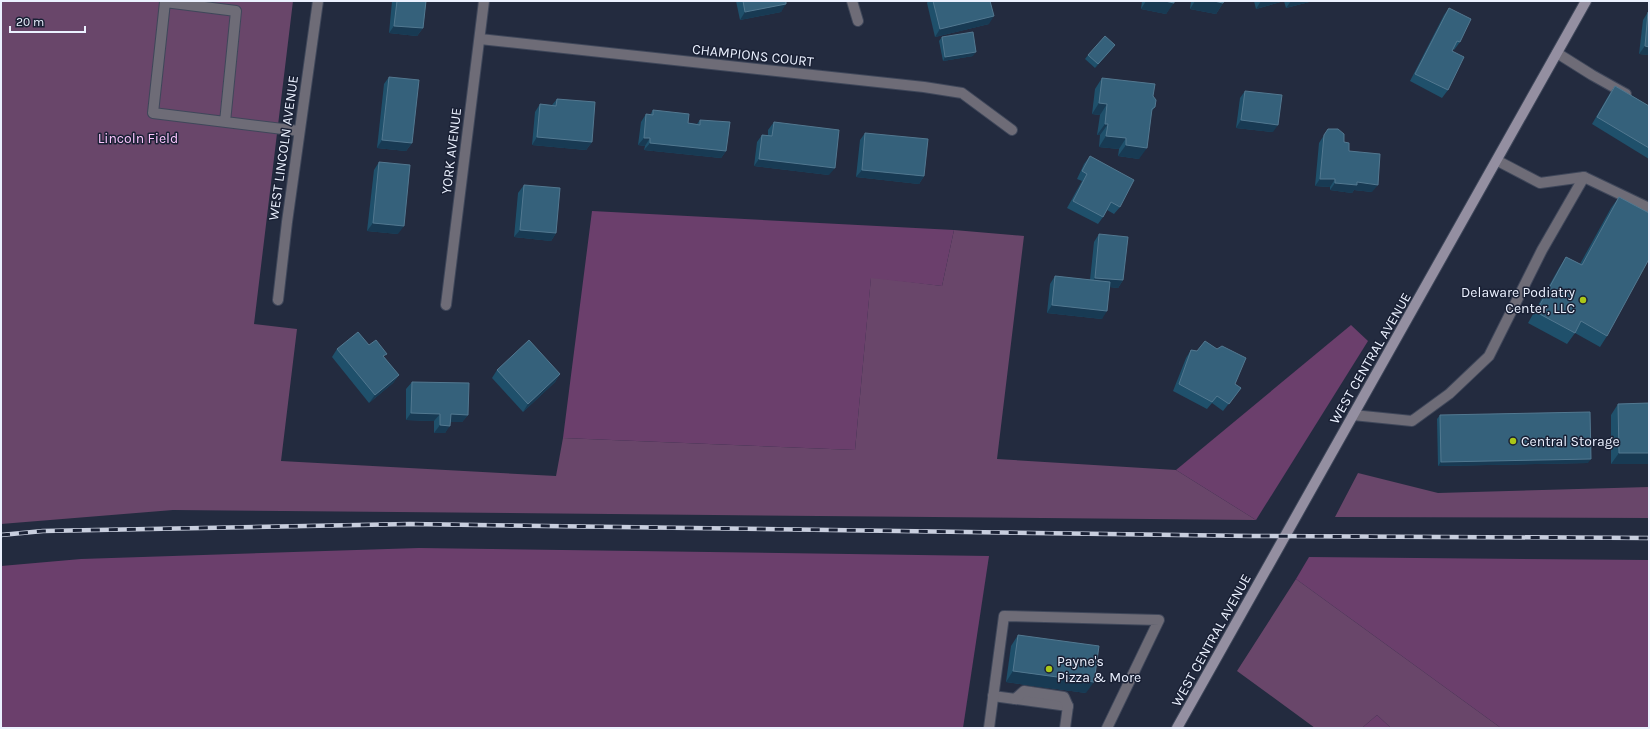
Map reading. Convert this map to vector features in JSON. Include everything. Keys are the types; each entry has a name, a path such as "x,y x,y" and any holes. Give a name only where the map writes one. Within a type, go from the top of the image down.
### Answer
{"main road":[{"name":"WEST CENTRAL AVENUE","path":"1177,728 1498,161 1586,1"}],"street":[{"name":"WEST LINCOLN AVENUE","path":"278,300 299,131 318,1"},
{"name":"YORK AVENUE","path":"446,305 484,1"},
{"path":"852,1 858,21"},
{"path":"225,122 236,10 165,2 153,112 225,122 299,131"},
{"name":"CHAMPIONS COURT","path":"480,39 924,87 962,93 1012,130"},
{"path":"1557,53 1592,75 1632,97"},
{"path":"1498,161 1540,183 1584,177 1649,208"},
{"path":"1353,415 1412,421 1448,394 1489,356 1542,250 1584,177"},
{"path":"989,728 1004,616 1159,620 1107,728"},
{"path":"993,696 1014,699 1024,691 1064,696 1068,706 1065,728"}],"green space":[{"name":"Lincoln Field","path":"1,1 293,1 254,324 297,329 281,461 556,476 563,438 855,450 871,277 942,286 954,230 1024,236 997,459 1176,470 1256,520 173,510 1,524"},
{"path":"1358,473 1438,493 1649,487 1649,518 1335,517"},
{"path":"1296,579 1501,728 1391,728 1377,715 1362,728 1315,728 1237,671"}],"shaded area":[{"path":"592,211 954,230 942,286 871,278 855,450 563,438"},
{"path":"1351,325 1368,341 1256,520 1176,470"},
{"path":"419,548 989,556 963,728 1,728 1,566 81,559"},
{"path":"1309,557 1649,560 1649,728 1501,728 1296,579"},
{"path":"1377,715 1391,728 1362,728"}],"building":[{"path":"397,1 426,1 423,28 394,26"},
{"path":"743,1 786,1 786,4 745,12"},
{"path":"933,1 990,1 994,16 940,29"},
{"path":"1449,8 1471,19 1460,42 1457,41 1452,51 1464,57 1448,90 1415,74"},
{"path":"1649,12 1649,47 1645,46"},
{"path":"973,32 976,52 945,57 942,37"},
{"path":"1105,36 1115,45 1098,64 1088,55"},
{"path":"389,77 419,80 412,143 382,140"},
{"path":"1102,78 1155,84 1153,96 1156,100 1155,107 1152,109 1147,148 1126,145 1126,138 1106,136 1108,124 1105,124 1107,104 1099,103"},
{"path":"1615,86 1649,106 1649,148 1597,117"},
{"path":"1245,91 1282,95 1278,125 1241,120"},
{"path":"557,99 595,102 592,142 537,137 540,104 556,106"},
{"path":"653,110 689,114 688,123 700,125 700,120 730,122 726,151 650,143 650,138 644,138 646,114 653,115"},
{"path":"774,122 839,130 835,168 759,159 762,135 772,136"},
{"path":"1328,129 1338,129 1344,134 1344,142 1349,143 1349,151 1380,154 1378,185 1357,182 1357,185 1335,183 1335,179 1320,179 1324,135"},
{"path":"865,133 928,139 924,176 862,170"},
{"path":"1090,156 1134,180 1120,207 1111,202 1103,217 1073,201 1087,174 1082,171"},
{"path":"379,162 410,165 404,226 373,223"},
{"path":"524,185 560,188 556,233 520,230"},
{"name":"Delaware Podiatry Center, LLC","path":"1619,197 1649,213 1649,259 1607,336 1581,321 1575,333 1536,312 1566,257 1582,265"},
{"path":"1099,234 1128,237 1123,280 1095,278"},
{"path":"1055,276 1110,282 1107,311 1052,305"},
{"path":"358,332 369,345 376,340 387,354 383,356 399,375 375,395 337,349"},
{"path":"529,340 560,374 528,404 497,370"},
{"path":"1205,341 1217,349 1222,346 1246,358 1235,384 1241,388 1229,404 1217,396 1212,402 1179,384 1191,350 1197,351"},
{"path":"412,382 469,383 468,415 451,414 450,426 440,425 440,414 411,413"},
{"path":"1649,403 1649,453 1619,453 1618,404"},
{"name":"Central Storage","path":"1590,412 1591,459 1441,462 1440,415"},
{"name":"Payne's Pizza & More","path":"1018,635 1099,646 1094,682 1013,671"}],"railway":[{"path":"1,535 43,531 410,524 1251,536 1649,538"}],"place":[{"name":"Delaware Podiatry Center, LLC","path":"1583,300"},
{"name":"Central Storage","path":"1513,441"},
{"name":"Payne's Pizza & More","path":"1049,669"}]}
